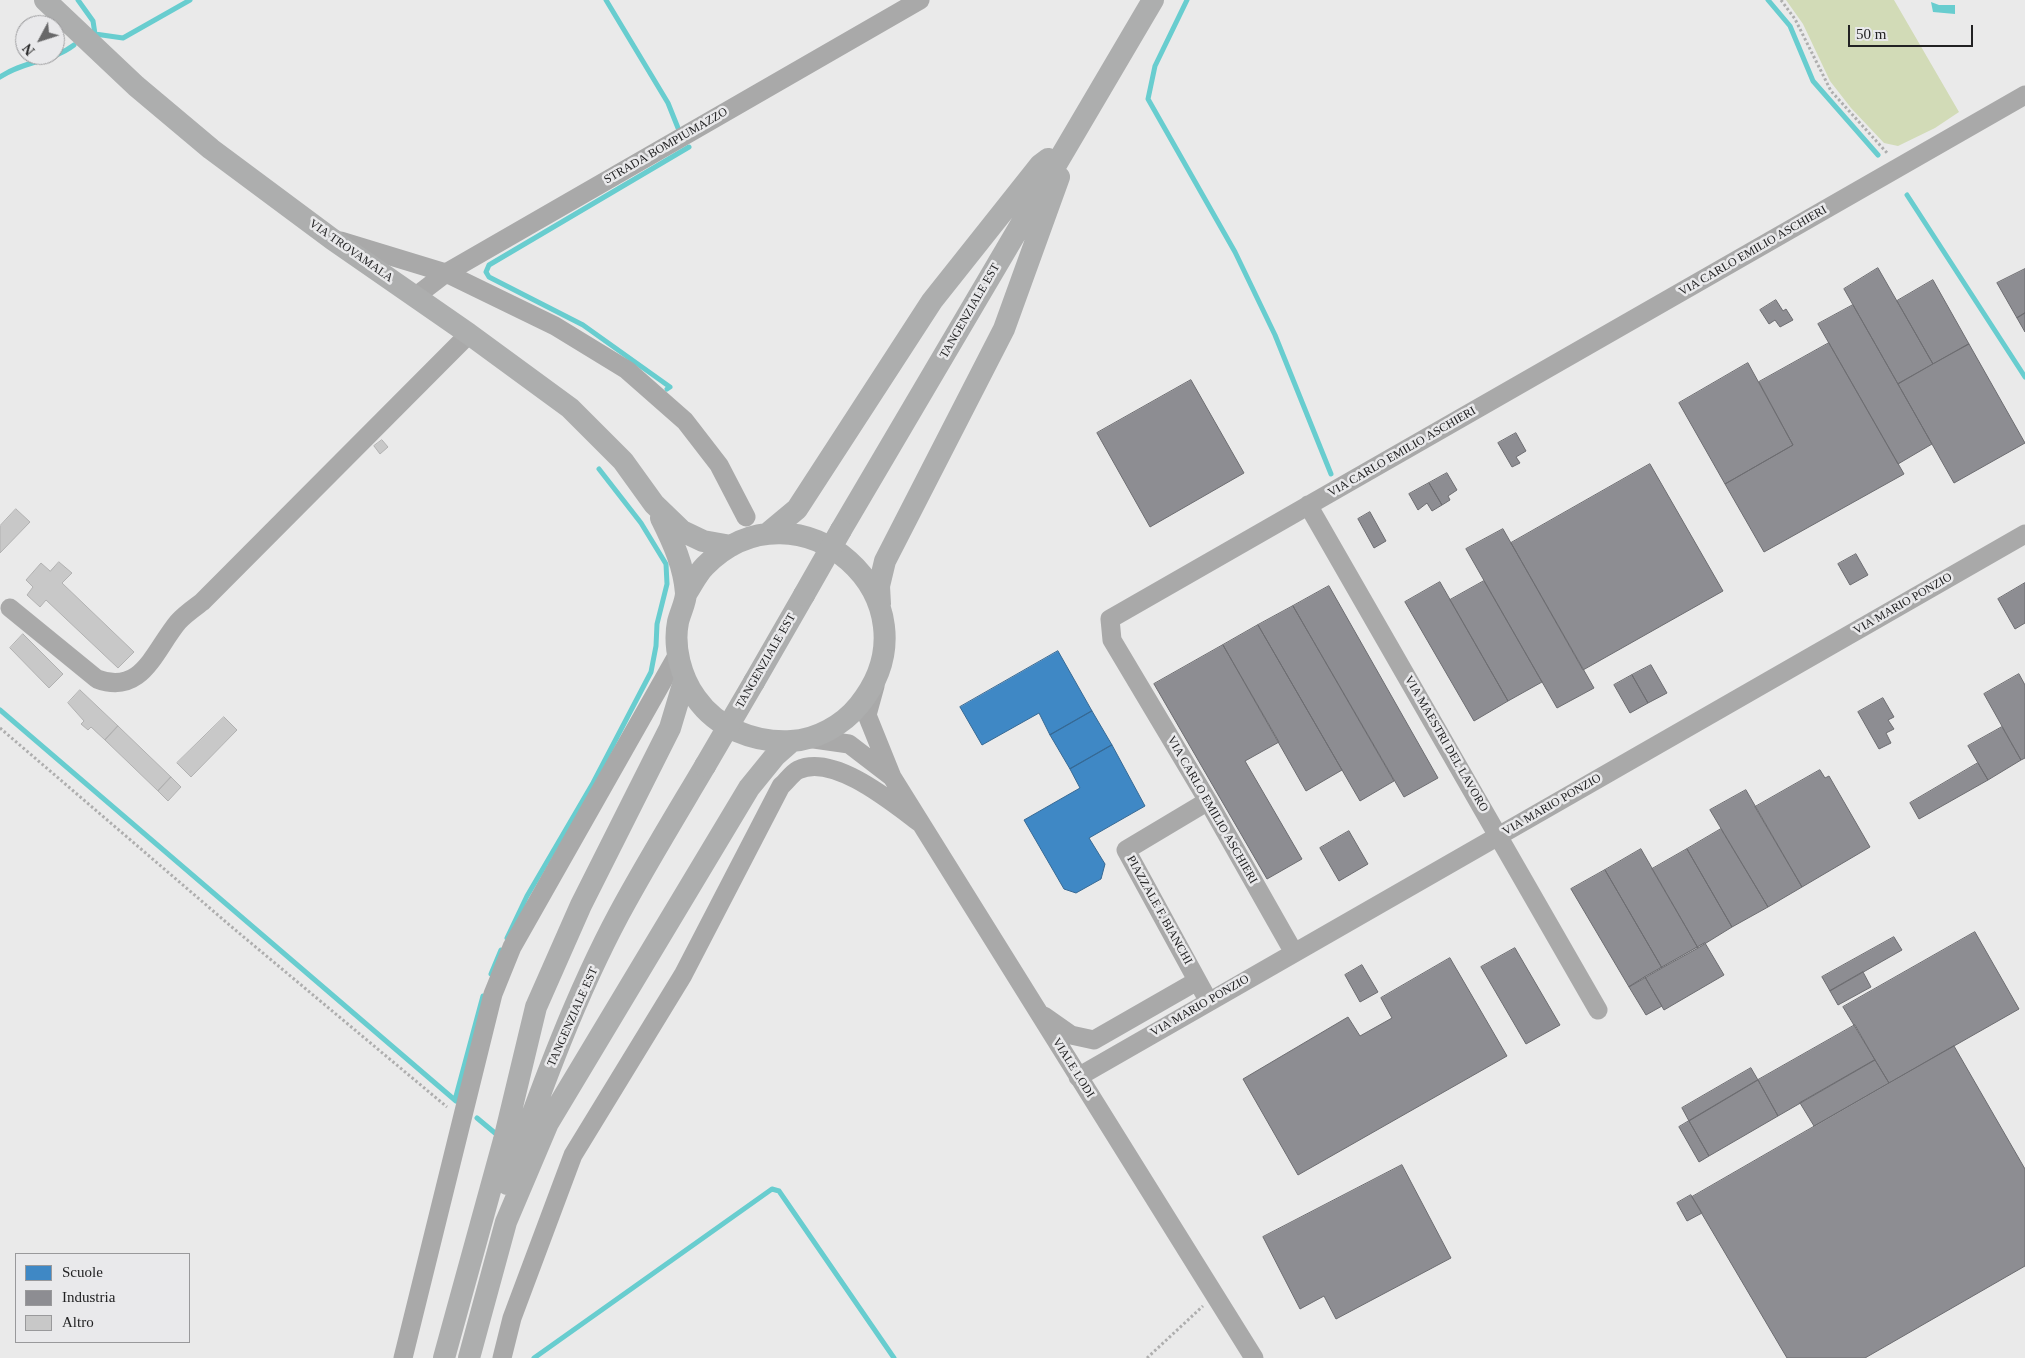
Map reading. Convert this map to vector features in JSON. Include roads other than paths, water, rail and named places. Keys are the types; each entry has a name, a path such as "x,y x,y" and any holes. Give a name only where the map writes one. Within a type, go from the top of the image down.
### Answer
{"main road":[{"name":"VIA TROVAMALA","path":"45,0 155,102 211,149 332,239 470,334 570,408 623,461 654,504 677,550 686,594"},
{"name":"TANGENZIALE EST","path":"456,1358 500,1202 540,1093 578,1002 619,915 841,530 1153,0"},
{"path":"768,534 797,509 932,301 1040,165 1069,143"},
{"path":"469,1358 506,1222 548,1123 749,788 775,756 801,740 832,729 853,712 870,692 880,668 885,639 879,586 885,561 1004,329 1051,203 1069,143"},
{"name":"VIA TROVAMALA","path":"654,504 682,531 704,541 730,546"},
{"path":"801,740 770,741 728,728 705,709 696,698 685,678 678,654 677,624 686,594 704,567 730,546 748,538 768,534 800,536 816,540 838,551 857,567 871,587 881,610"},
{"path":"444,1358 501,1149 536,1007 577,914 670,728 685,678"}],"street":[{"name":"STRADA BOMPIUMAZZO","path":"416,296 446,273 920,0"},
{"name":"VIA CARLO EMILIO ASCHIERI","path":"1294,951 1208,801 1112,640 1110,619 2025,95"},
{"path":"332,239 446,273 555,326 627,370 685,421 719,465 746,517"},
{"path":"10,608 97,679 111,684 124,683 135,678 178,621 202,602 470,334"},
{"name":"VIA MAESTRI DEL LAVORO","path":"1308,505 1598,1010"},
{"name":"VIA MARIO PONZIO","path":"1078,1076 2025,534"},
{"path":"404,1358 493,994 512,947 678,654"},
{"name":"VIALE LODI","path":"880,668 868,715 892,777 1254,1358"},
{"path":"797,771 802,755 801,740"},
{"name":"VIALE LODI","path":"801,740 848,744 892,777"},
{"path":"502,1358 512,1318 573,1155 683,974 781,786 797,771 815,766 838,770 872,790 920,823"},
{"name":"PIAZZALE F. BIANCHI","path":"1208,801 1126,850 1209,1002"},
{"path":"1038,1013 1071,1035 1094,1040 1198,981"}],"water":[{"path":"1931,2 1939,5 1955,5 1955,14 1933,12"}],"waterway":[{"path":"78,0 93,21 95,34 123,38 190,0"},
{"path":"606,0 668,103 678,128"},
{"path":"1187,0 1155,66 1148,99 1235,252 1275,335 1331,474"},
{"path":"1768,0 1790,26 1813,81 1878,155"},
{"path":"0,77 18,68 56,55 74,45"},
{"path":"667,389 670,387 583,325 489,277 486,272 489,265 689,147"},
{"path":"1907,195 2025,377"},
{"path":"507,938 527,896 593,783 651,672 656,646 657,624 667,584 666,564 641,523 599,469"},
{"path":"0,710 456,1101"},
{"path":"491,974 501,950"},
{"path":"455,1100 483,996"},
{"path":"477,1118 495,1133"},
{"path":"534,1358 772,1189 779,1191 894,1358"}]}
